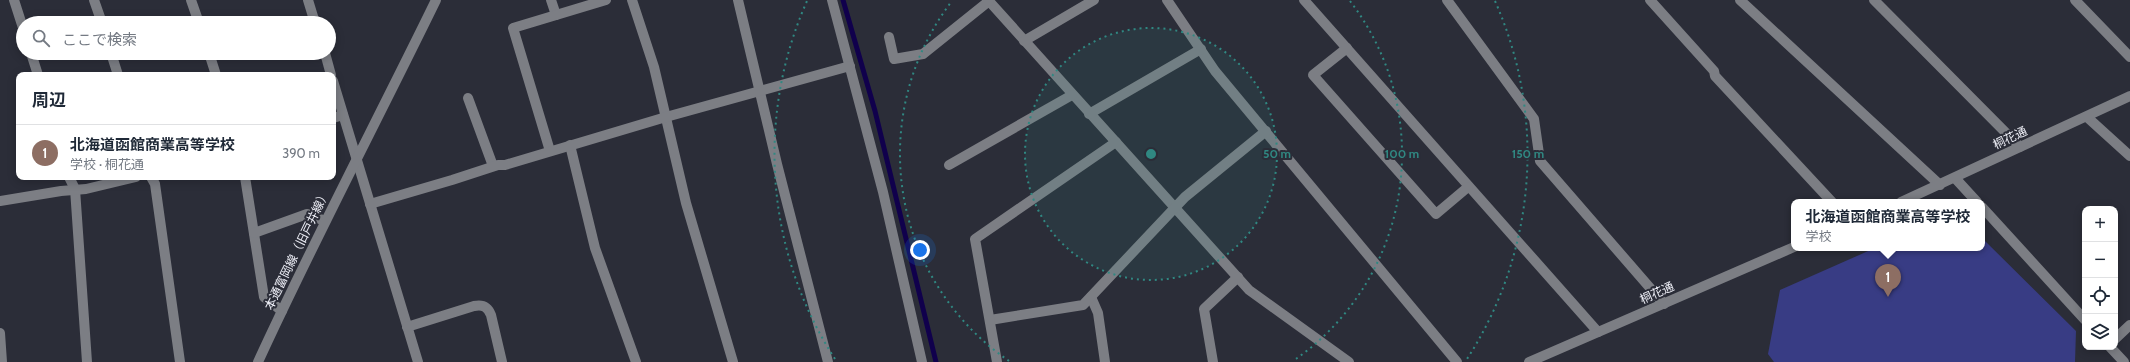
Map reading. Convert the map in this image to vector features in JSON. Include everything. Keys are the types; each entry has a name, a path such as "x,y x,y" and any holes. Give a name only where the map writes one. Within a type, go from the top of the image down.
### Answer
{"street":[{"path":"14,0 19,16"},
{"path":"94,0 100,16"},
{"path":"191,0 197,16"},
{"path":"308,0 313,16"},
{"name":"本通富岡線（旧戸井線）","path":"258,362 325,221 357,162 436,0"},
{"path":"551,0 556,15"},
{"path":"550,151 513,28 606,0"},
{"path":"632,0 654,68 686,204 733,362"},
{"path":"738,0 828,362"},
{"path":"832,0 883,192 922,362"},
{"path":"888,37 894,59 923,54 988,0 1249,290 1349,362"},
{"path":"1024,40 1094,0"},
{"path":"1167,0 1215,72 1266,131 1457,362"},
{"path":"1304,0 1598,332"},
{"path":"1447,0 1534,119 1540,162 1664,304"},
{"path":"1650,0 1714,71 1715,76 1829,199"},
{"path":"1740,0 1940,185"},
{"path":"1874,0 2020,147"},
{"path":"2075,0 2130,56"},
{"path":"1347,48 1313,75 1436,214 1468,186"},
{"path":"1089,114 1201,50"},
{"path":"33,60 37,72"},
{"path":"113,60 117,72"},
{"path":"211,60 215,72"},
{"path":"327,60 330,72"},
{"path":"370,204 452,180 492,166 505,165 760,90 850,66"},
{"path":"336,90 418,362"},
{"path":"949,165 1072,95"},
{"name":"桐花通","path":"1908,199 2130,96"},
{"path":"468,98 492,166"},
{"path":"336,117 344,115"},
{"path":"2087,117 2130,156"},
{"path":"990,320 1083,305 1185,197 1266,131"},
{"path":"997,362 975,239 1116,142"},
{"path":"570,145 595,248 636,362"},
{"path":"1955,178 1974,199"},
{"path":"70,180 74,189 87,362"},
{"path":"0,200 74,189 86,189 124,180"},
{"path":"153,180 155,184 180,362"},
{"path":"245,180 264,296 282,311"},
{"path":"1985,210 2082,317"},
{"path":"254,233 307,214 325,221"},
{"name":"桐花通","path":"1529,362 1791,248"},
{"path":"1213,362 1204,309 1238,277"},
{"path":"1091,297 1098,313 1105,362"},
{"path":"407,327 474,306 484,306 491,315 502,362"},
{"path":"2118,336 2130,325"},
{"path":"0,333 2,362"},
{"path":"2113,350 2124,362"}],"shaded area":[{"path":"1985,241 2076,331 2075,362 1774,362 1768,354 1780,290 1868,251 1985,251"}],"waterway":[{"path":"843,0 875,111 936,362"}],"place":[{"name":"北海道函館商業高等学校","path":"1888,297"}]}
